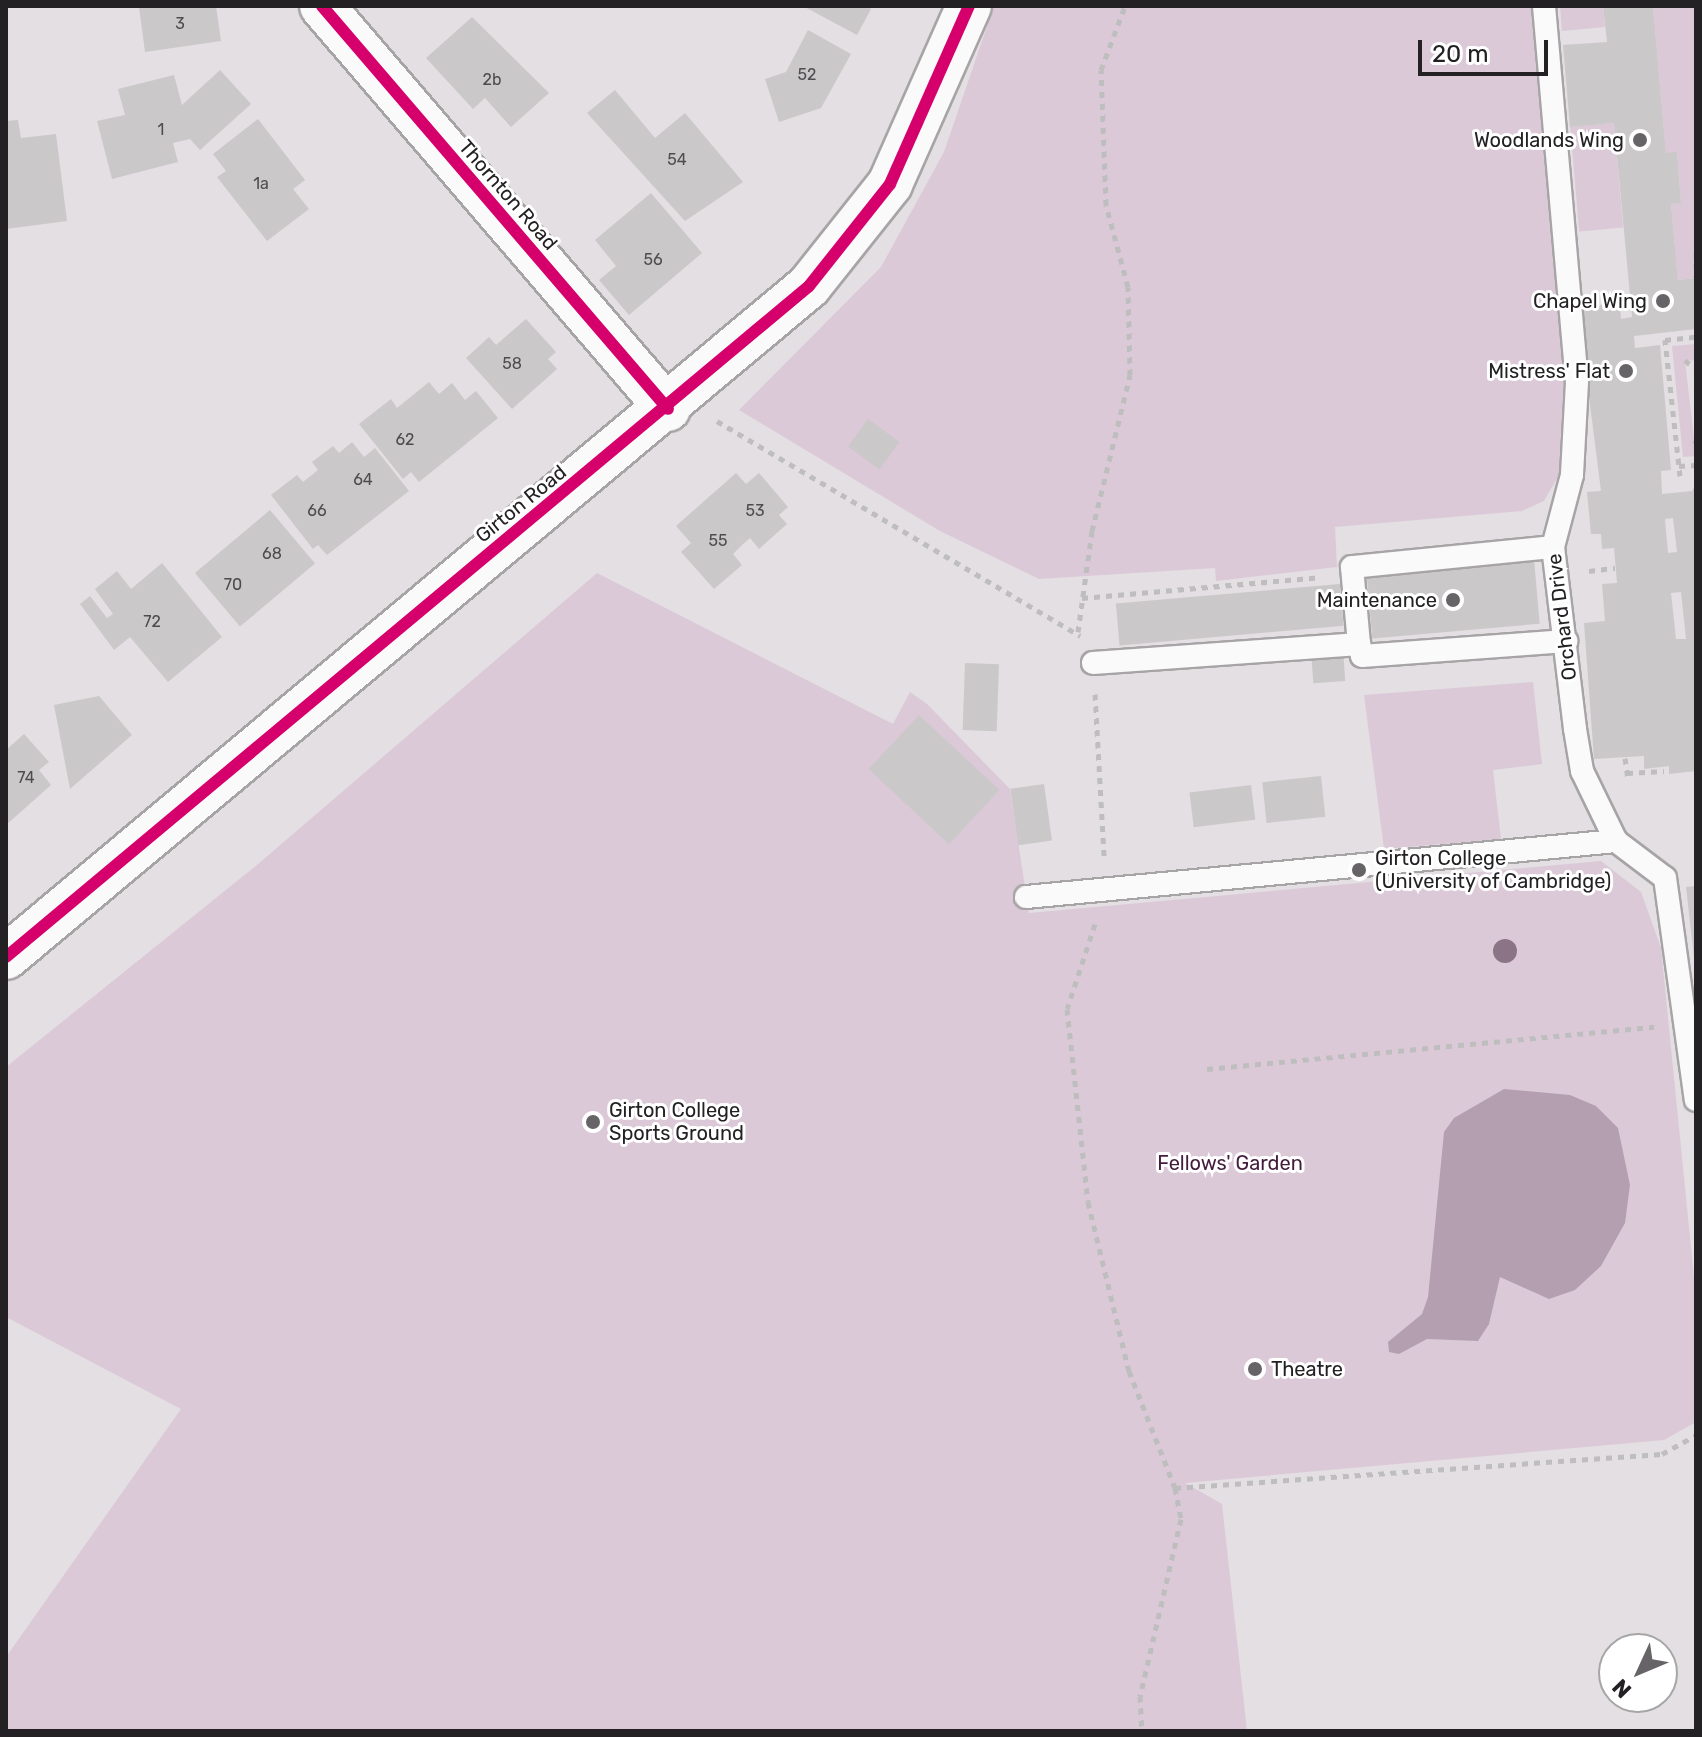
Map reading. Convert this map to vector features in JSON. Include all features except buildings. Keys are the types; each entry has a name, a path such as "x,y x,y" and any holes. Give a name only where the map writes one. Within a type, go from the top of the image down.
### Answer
{"street":[{"name":"Thornton Road","path":"322,6 668,409"},
{"name":"Girton Road","path":"6,957 668,409 809,286 890,184 969,6"}],"lane":[{"name":"Orchard Drive","path":"1544,6 1577,382 1572,475 1553,547 1582,771 1616,841 1665,878 1696,1100"},
{"path":"1553,547 1352,567 1359,644 1362,656 1566,641"},
{"path":"1093,663 1359,644"},
{"path":"1026,897 1106,892 1616,841"}],"path":[{"path":"1125,6 1101,70 1106,205 1128,287 1130,375 1082,598 1078,632 1093,663 1106,892 1067,1009 1088,1202 1129,1371 1175,1488 1181,1519 1140,1696 1142,1731"},
{"path":"1696,252 1696,278"},
{"path":"1680,476 1669,405 1665,340 1696,337"},
{"path":"1685,360 1694,368"},
{"path":"668,409 724,423 1078,632"},
{"path":"1679,466 1696,465"},
{"path":"1082,598 1337,575 1352,567"},
{"path":"1592,570 1615,568"},
{"path":"1625,758 1627,777 1664,771"},
{"path":"1207,1069 1687,1024"},
{"path":"1175,1488 1662,1454 1696,1435"}],"green space":[{"path":"994,6 1537,6 1566,378 1559,475 1544,501 1522,511 1335,527 1337,567 1216,581 1215,568 1039,579 940,531 739,410 881,267 944,152"},
{"path":"1560,6 1603,6 1605,27 1562,31"},
{"path":"1653,6 1696,6 1696,278 1678,280 1671,204 1681,202 1677,153 1666,153"},
{"path":"1614,123 1623,228 1579,231 1570,127"},
{"path":"1696,344 1696,360 1685,361 1696,456 1683,457 1672,346"},
{"name":"Fellows' Garden","path":"597,573 893,724 910,692 927,704 1010,789 1029,913 1601,861 1641,892 1661,948 1696,1297 1696,1422 1664,1440 1185,1483 1222,1504 1247,1731 6,1731 6,1657 181,1409 6,1317 6,1067 257,865"},
{"path":"1533,682 1542,764 1493,770 1501,839 1384,849 1364,695"}],"shaded area":[{"path":"1504,1089 1570,1095 1596,1106 1618,1128 1630,1185 1625,1223 1601,1266 1575,1290 1549,1299 1500,1277 1489,1324 1478,1341 1427,1339 1399,1354 1389,1352 1388,1342 1422,1314 1428,1297 1444,1132 1454,1118"}],"cycle path":[{"path":"322,6 668,409"},
{"path":"6,957 809,286 890,184 969,6"}],"place":[{"name":"Woodlands Wing","path":"1640,140"},
{"name":"Chapel Wing","path":"1663,301"},
{"name":"Mistress' Flat","path":"1626,371"},
{"name":"Maintenance","path":"1453,600"},
{"name":"Girton College (University of Cambridge)","path":"1359,870"},
{"name":"Girton College Sports Ground","path":"593,1122"},
{"name":"Theatre","path":"1255,1369"}]}
